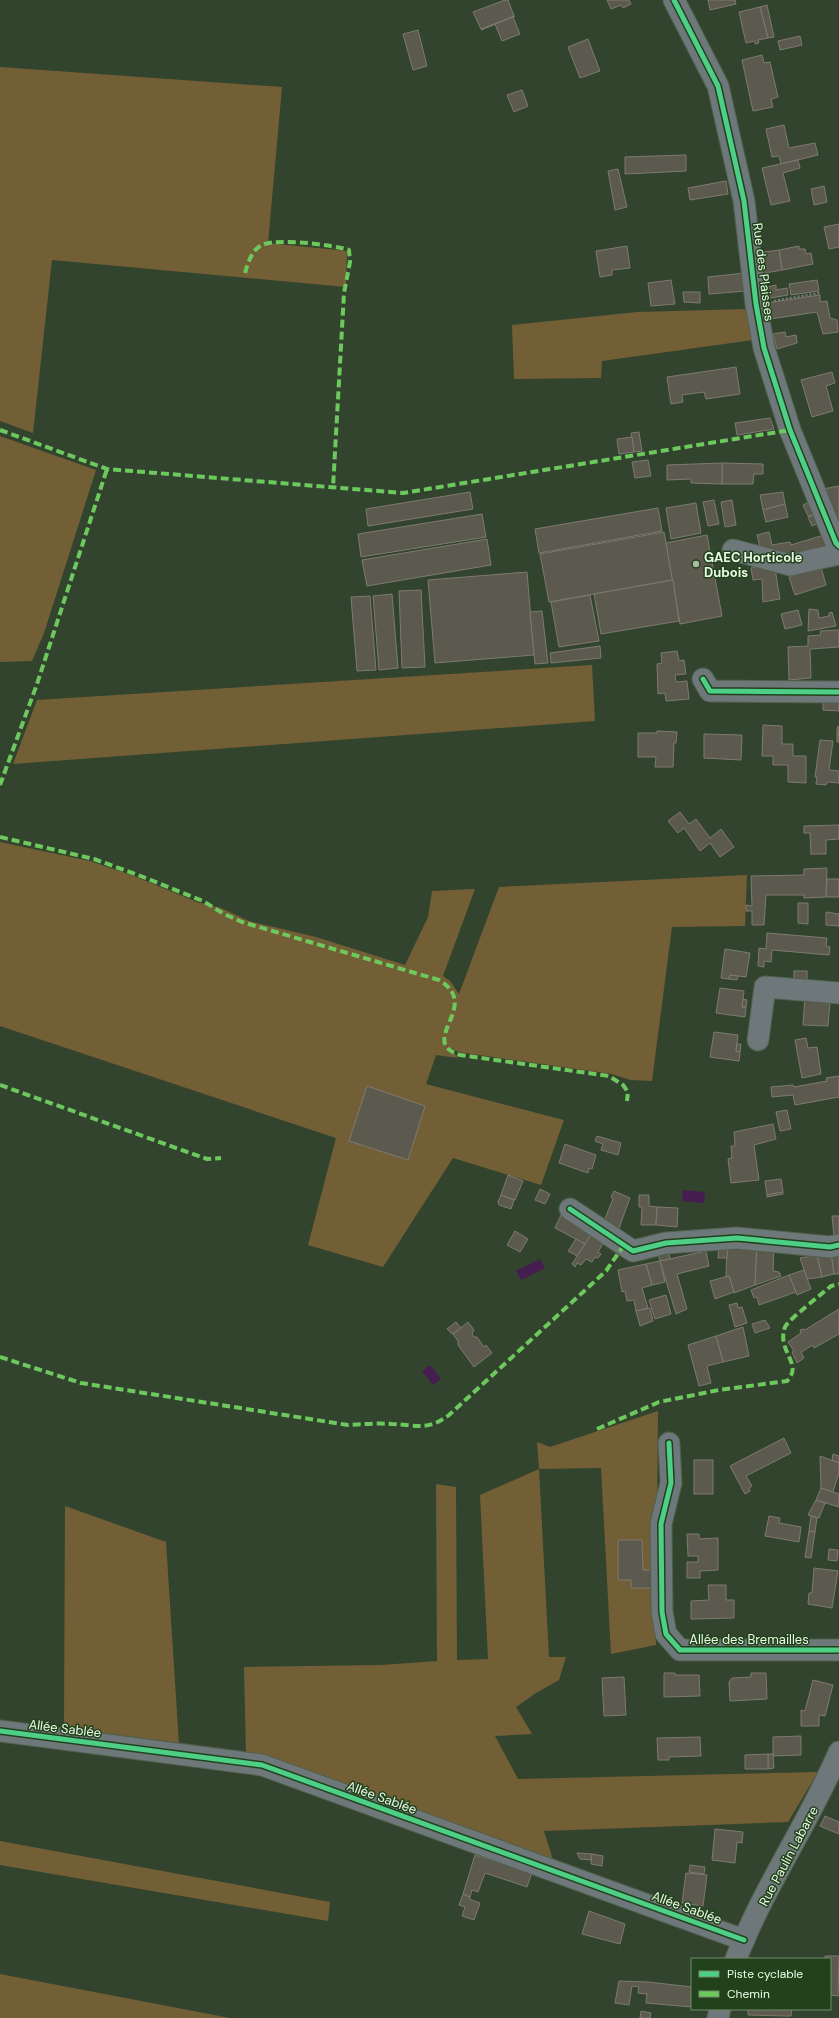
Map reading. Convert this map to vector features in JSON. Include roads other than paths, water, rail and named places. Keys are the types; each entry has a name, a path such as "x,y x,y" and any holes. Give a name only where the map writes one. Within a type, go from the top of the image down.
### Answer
{"street":[{"name":"Rue des Plaisses","path":"674,0 718,86 744,201 756,304 764,348 790,430 836,543 839,546"},
{"path":"733,550 790,565 839,554"},
{"path":"703,679 710,691 839,692"},
{"path":"758,1040 765,987 839,993"},
{"path":"570,1209 633,1251 666,1243 736,1238 830,1247 839,1246"},
{"name":"Allée des Bremailles","path":"669,1443 671,1483 661,1524 662,1612 666,1634 680,1650 839,1650"},
{"name":"Allée Sablée","path":"0,1731 262,1765 744,1940"},
{"name":"Rue Paulin Labarre","path":"736,1958 744,1940 824,1787 839,1752"}],"place":[{"name":"GAEC Horticole Dubois","path":"696,564"}]}
